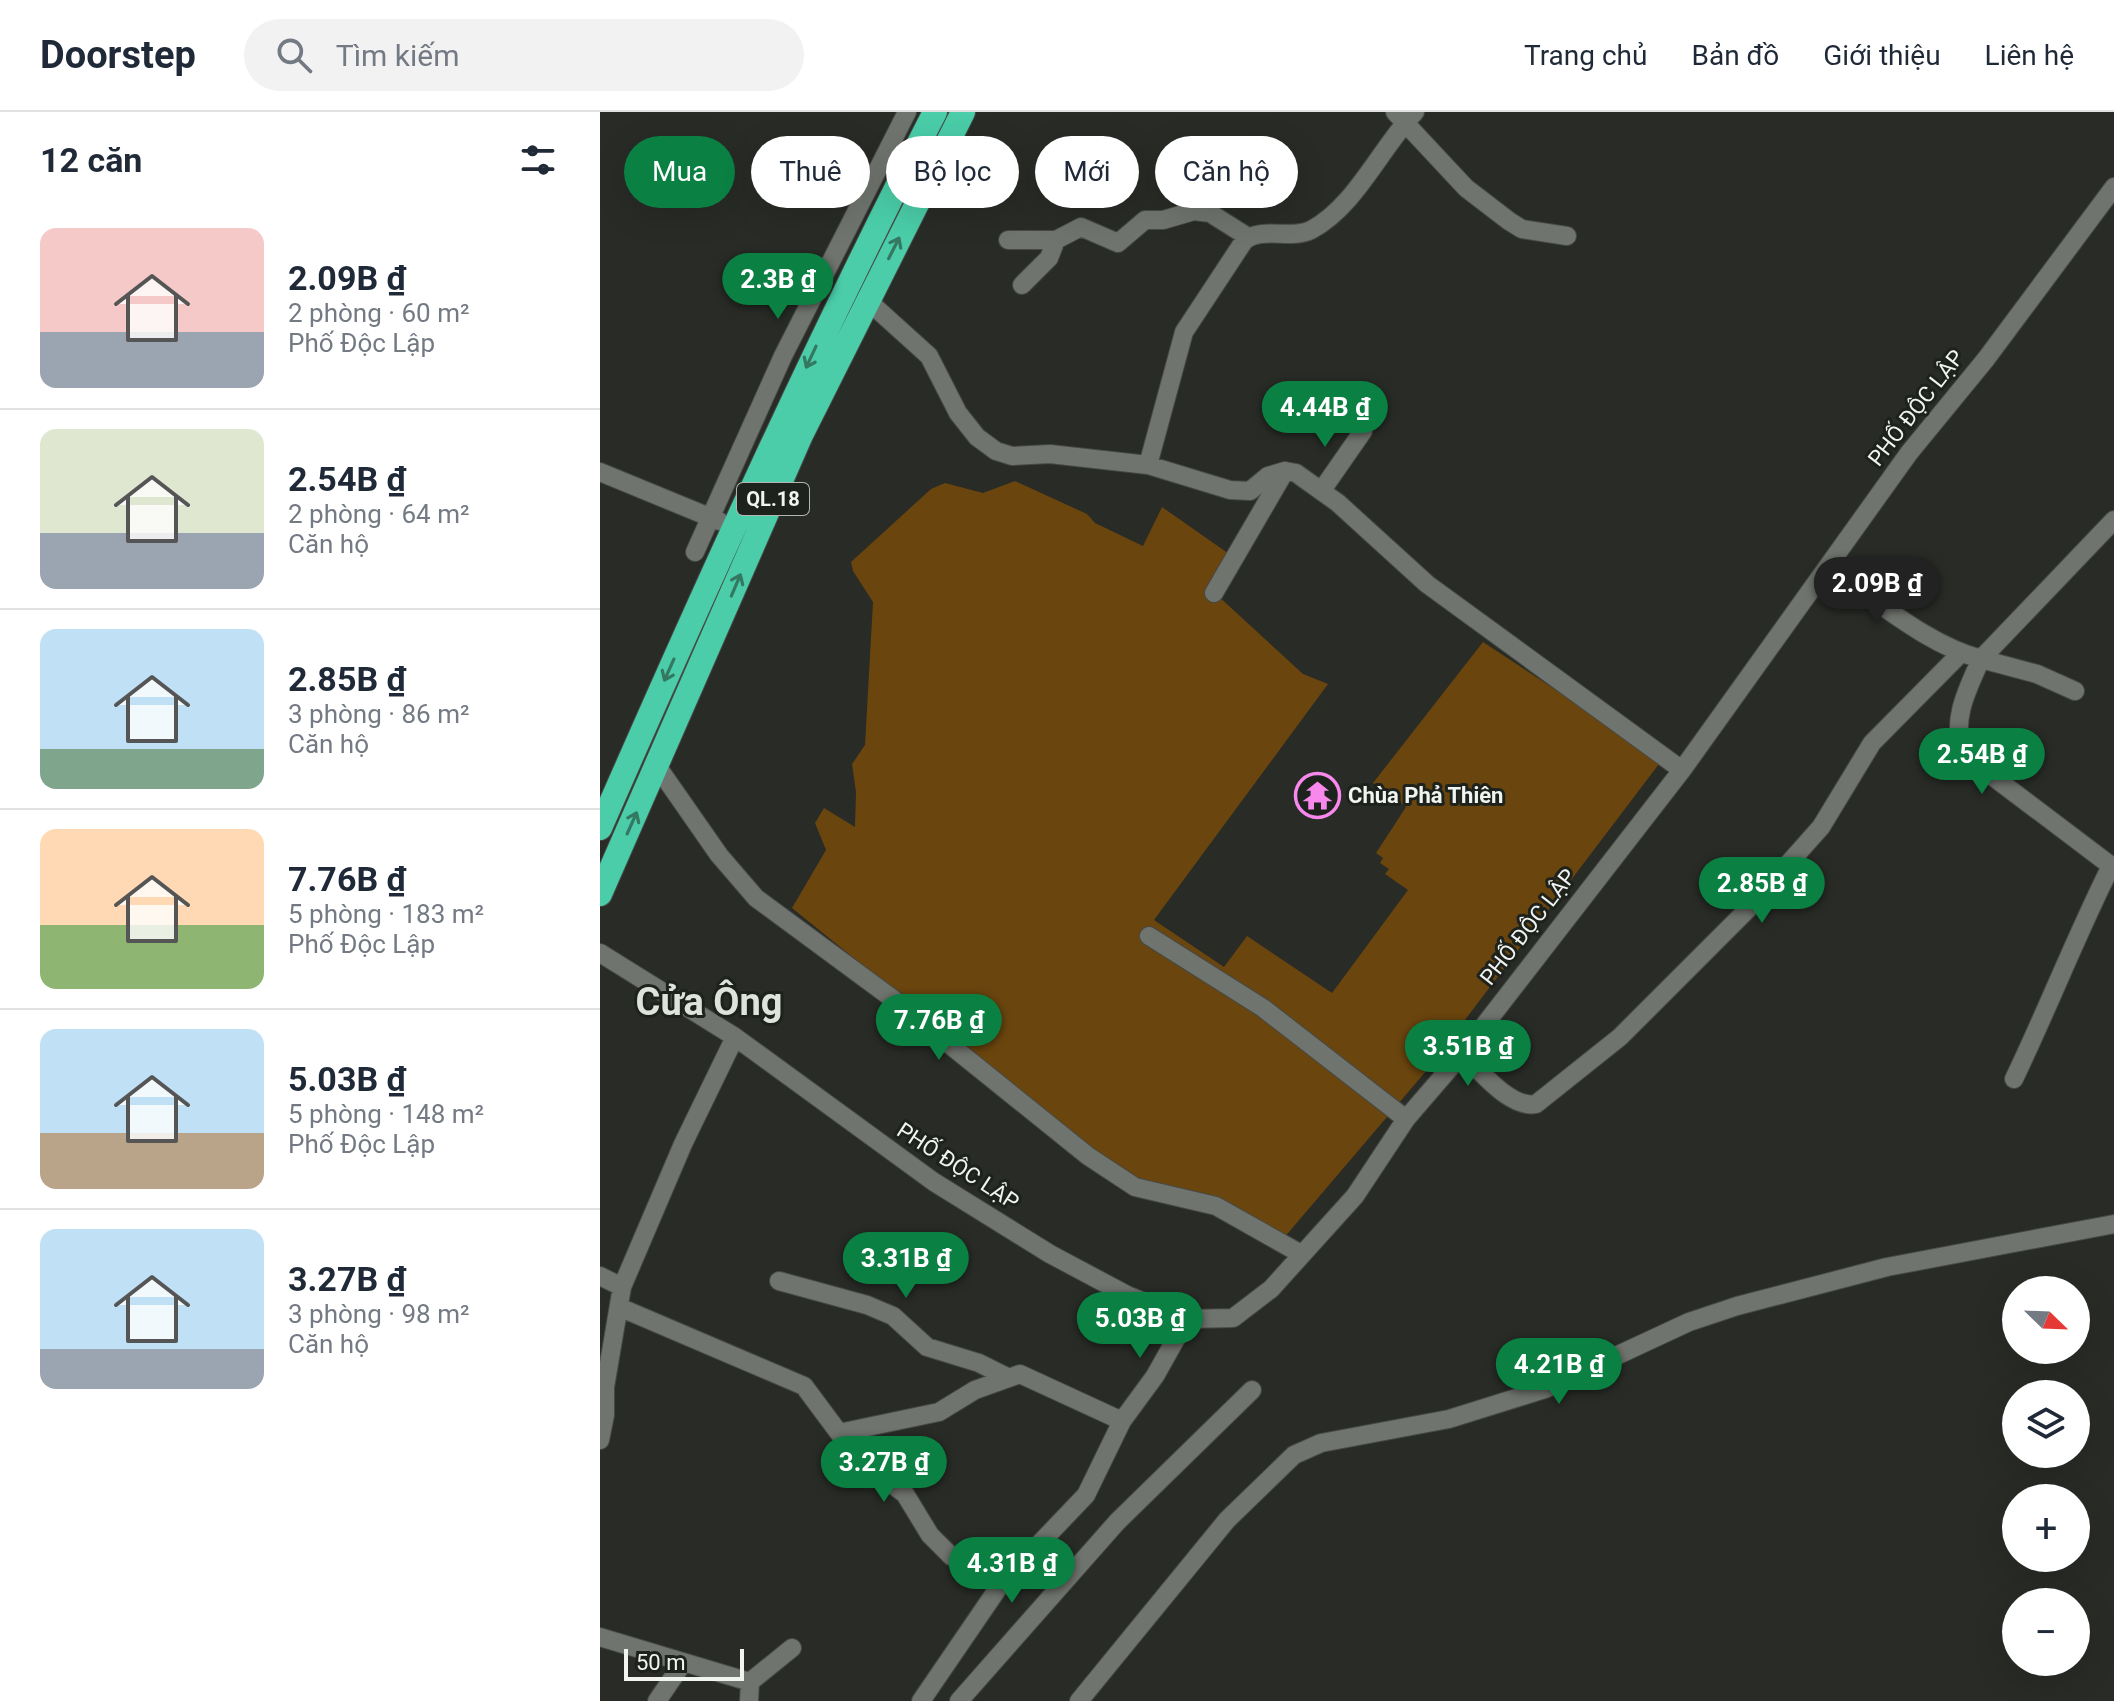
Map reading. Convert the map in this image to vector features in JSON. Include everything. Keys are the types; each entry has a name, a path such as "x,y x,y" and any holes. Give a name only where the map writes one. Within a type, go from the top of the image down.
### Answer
{"highway":[{"name":"QL.18","path":"600,828 722,522 935,112"},
{"name":"QL.18","path":"600,894 801,435 963,112"}],"street":[{"path":"695,552 722,522 783,356 907,112"},
{"path":"1008,240 1056,240 1081,227 1118,243 1145,220 1163,220 1194,211 1210,213 1248,237 1311,230 1366,178 1405,115 1466,188 1509,221 1522,229 1567,236"},
{"name":"PHỐ ĐỘC LẬP","path":"600,953 735,1037 934,1182 1050,1254 1127,1295 1187,1319 1233,1318 1271,1289 1355,1196 1406,1119 1462,1054 1682,770 1909,453 2106,212 2114,187"},
{"path":"1148,465 1184,332 1248,237"},
{"path":"1022,285 1049,258 1056,240"},
{"path":"867,300 929,356 958,413 977,437 996,451 1012,456 1050,454 1148,465 1230,490 1250,491 1268,476 1285,471 1296,473 1322,490 1427,584 1682,770"},
{"path":"1322,490 1363,431"},
{"path":"1214,593 1285,471"},
{"path":"600,472 722,522"},
{"path":"2014,1079 2049,1006 2073,943 2113,867 1963,754 1956,729 1981,659 2110,530"},
{"path":"1827,568 1956,650 2037,674 2075,691"},
{"path":"1462,1054 1508,1095 1526,1105 1536,1104 1620,1037 1789,864 1831,813 1872,743 1956,650"},
{"path":"657,766 719,855 756,898 893,999 1088,1156 1135,1187 1216,1206 1301,1254"},
{"path":"1149,936 1263,1008 1406,1119"},
{"path":"600,1440 605,1415 605,1387 622,1287 683,1144 735,1037"},
{"path":"1079,1701 1227,1520 1294,1455 1321,1443 1449,1419 1545,1389 1689,1322 1737,1306 1887,1267 2114,1224"},
{"path":"600,1276 622,1287"},
{"path":"779,1281 893,1316 927,1347 979,1363 1007,1377"},
{"path":"619,1307 804,1386 859,1459 905,1494 930,1535 951,1556 1001,1584"},
{"path":"921,1701 1001,1584 1086,1495 1122,1421 1155,1376 1187,1319"},
{"path":"839,1433 939,1412 975,1390 1007,1377 1025,1375 1122,1421"},
{"path":"959,1701 1117,1522 1252,1390"},
{"path":"600,1637 683,1663 750,1692 792,1648"},
{"path":"657,1701 683,1663"}],"shaded area":[{"path":"1015,481 1087,514 1095,523 1143,546 1162,507 1232,556 1216,594 1303,674 1328,684 1154,920 1224,967 1247,936 1332,993 1408,890 1385,874 1389,869 1380,863 1383,858 1376,853 1406,807 1373,783 1483,642 1662,760 1427,1070 1283,1239 1141,1182 1108,1164 792,908 826,850 815,823 824,808 855,827 856,792 852,764 865,745 873,602 853,571 851,562 931,489 945,483 983,493"}],"place":[{"name":"Chùa Phả Thiên","path":"1317,795"}],"district":[{"name":"Cửa Ông","path":"709,1002"}]}
